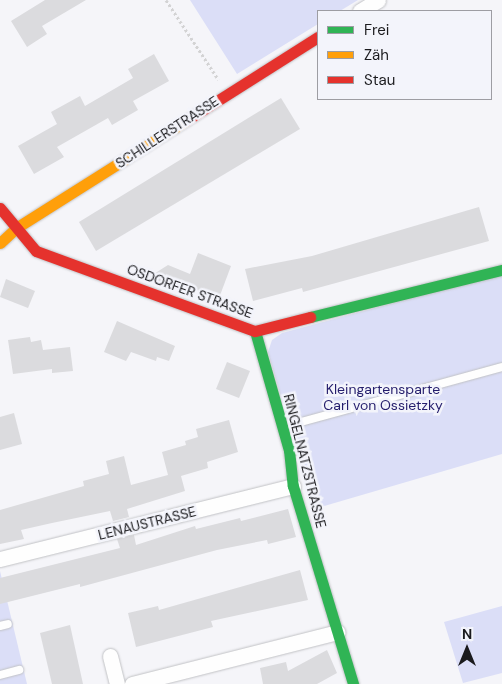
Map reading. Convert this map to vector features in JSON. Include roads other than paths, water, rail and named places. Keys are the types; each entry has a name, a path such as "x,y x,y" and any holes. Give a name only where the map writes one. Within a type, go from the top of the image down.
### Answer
{"street":[{"path":"362,10 378,0"},
{"name":"SCHILLERSTRASSE","path":"16,228 317,38"},
{"name":"OSDORFER STRASSE","path":"0,208 36,251 254,331 502,270"},
{"path":"0,243 16,228"},
{"name":"RINGELNATZSTRASSE","path":"254,331 289,450 293,486 354,684"},
{"name":"LENAUSTRASSE","path":"0,559 293,486"},
{"path":"132,684 338,632"},
{"path":"110,656 117,684"}],"lane":[{"path":"301,422 502,366"},
{"path":"0,675 19,670"}],"park label":[{"name":"Kleingartensparte Carl von Ossietzky","path":"383,398"}]}
